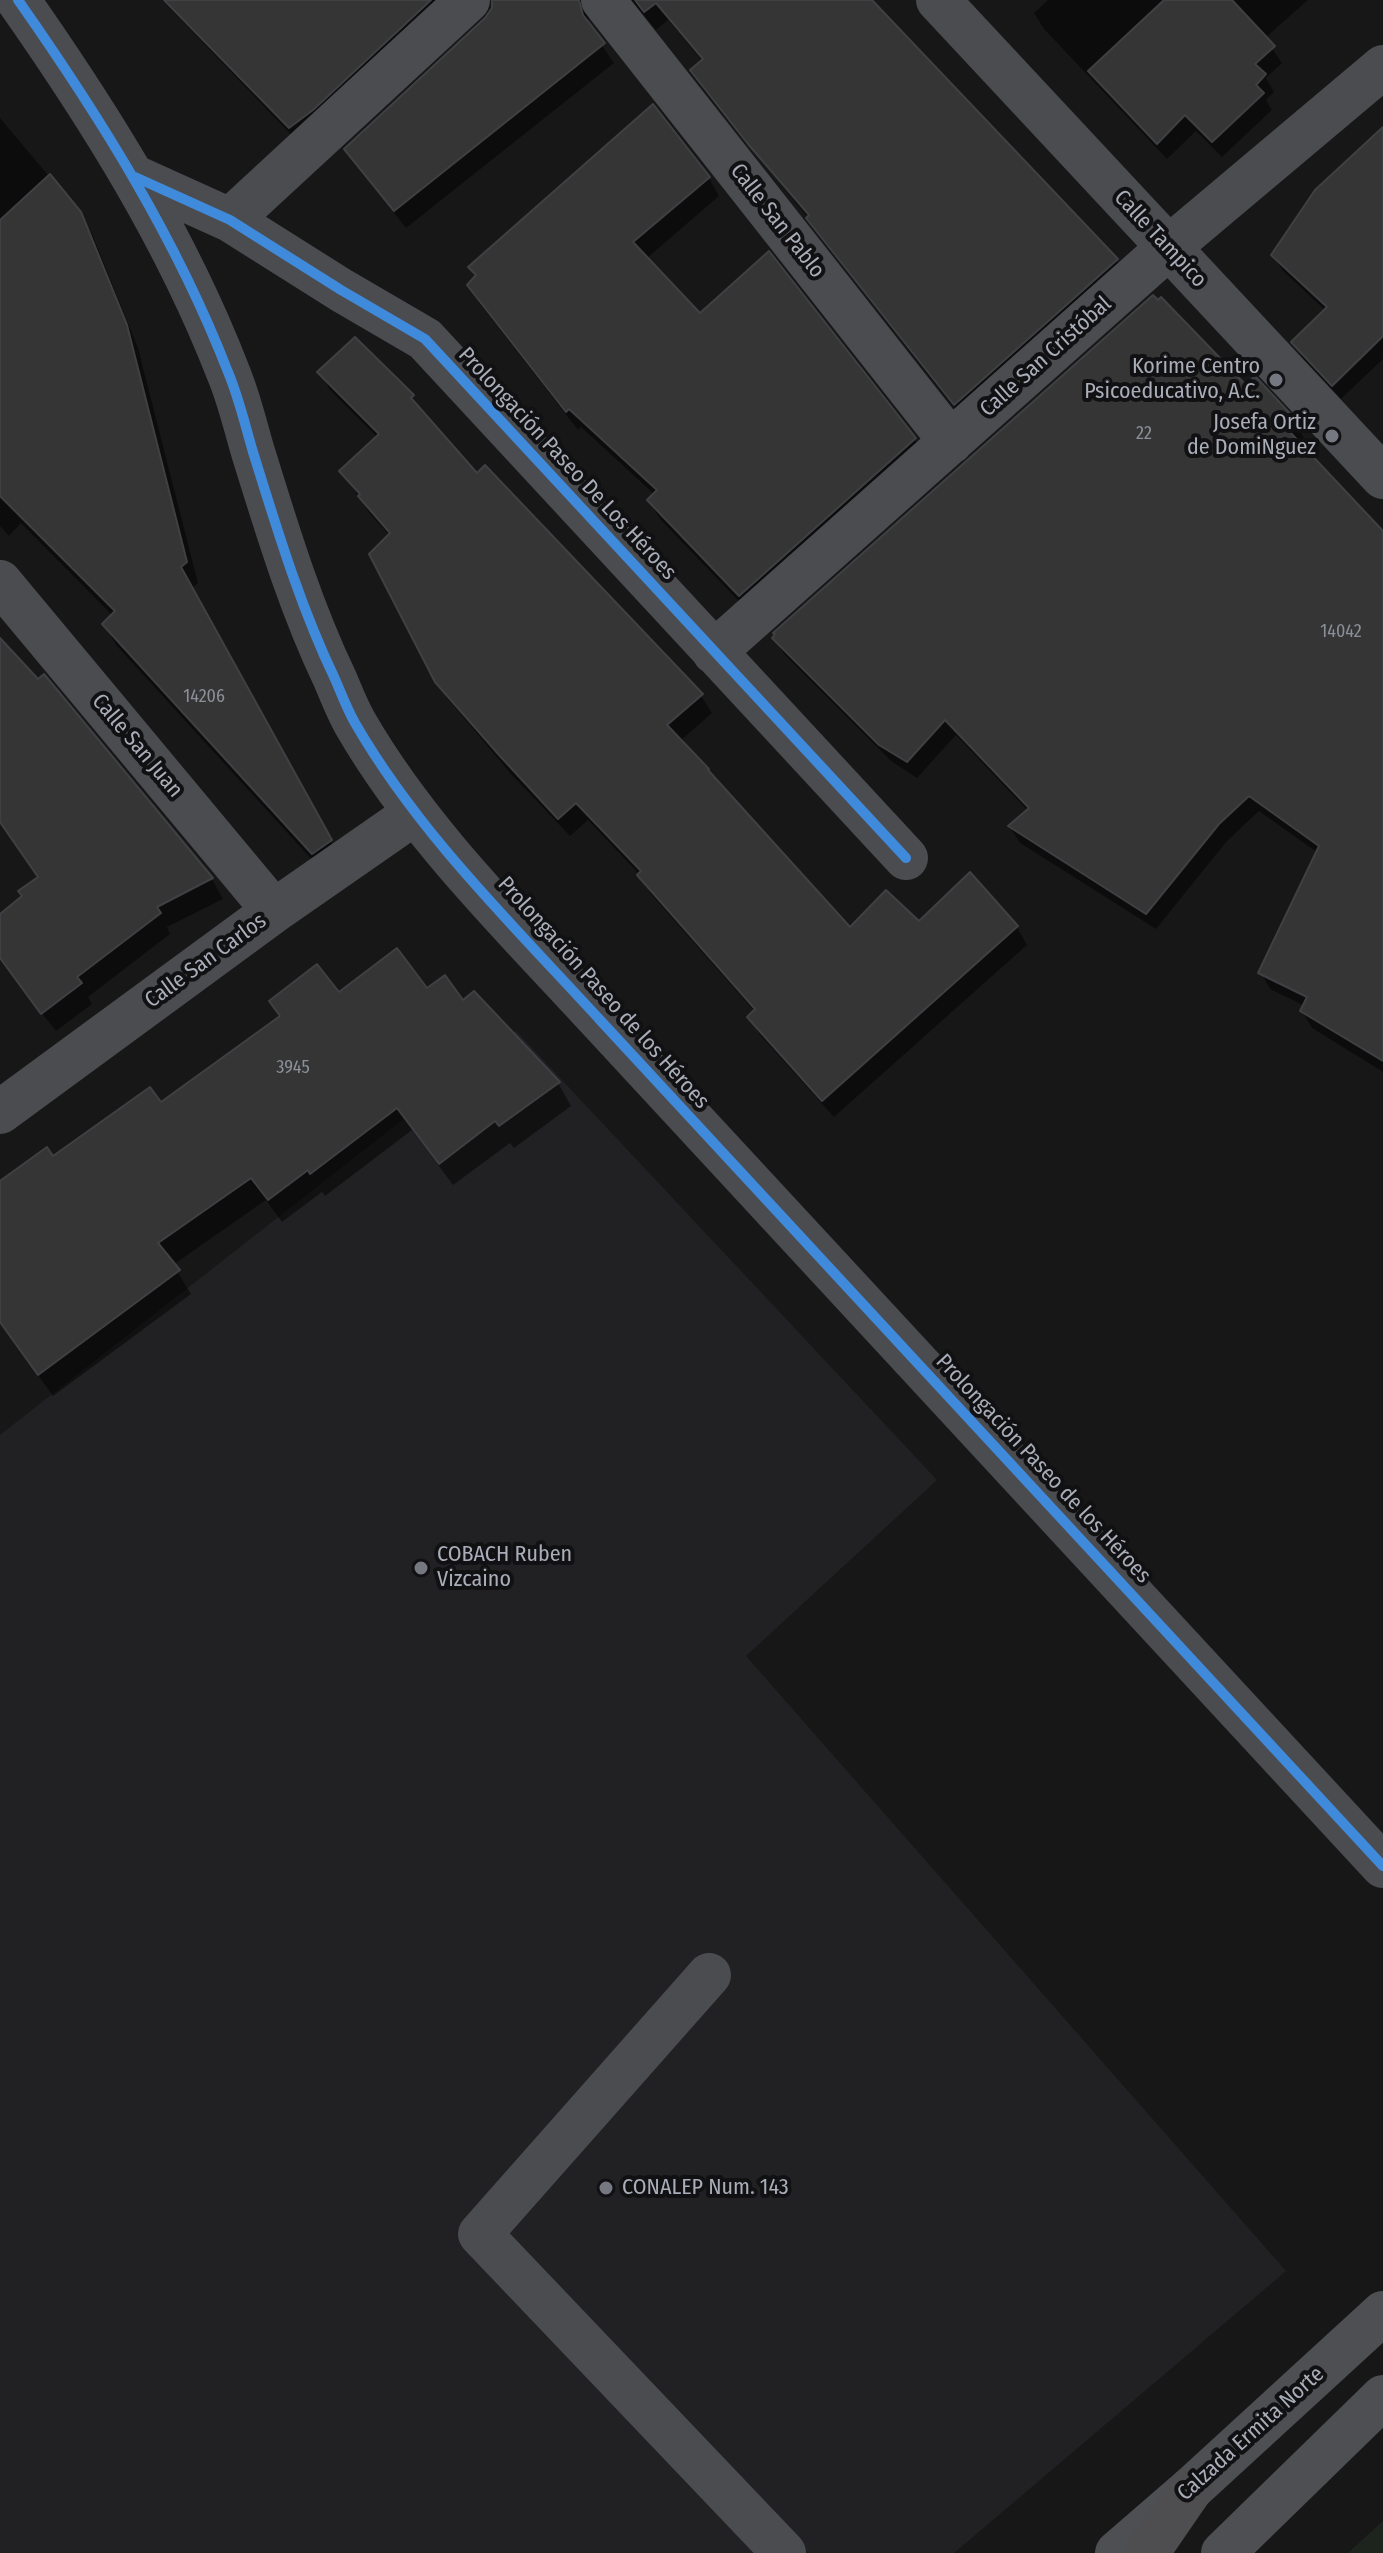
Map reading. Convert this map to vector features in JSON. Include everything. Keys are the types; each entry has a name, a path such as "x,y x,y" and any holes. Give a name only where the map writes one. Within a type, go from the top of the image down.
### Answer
{"highway":[{"path":"1147,2553 1191,2489"}],"main road":[{"name":"Calzada Ermita Norte","path":"1117,2553 1383,2313"},
{"path":"1223,2553 1383,2397"}],"street":[{"name":"Prolongación Paseo de los Héroes","path":"18,0 74,80 135,177 194,293 229,373 281,541 316,638 355,722 415,813 600,1020 1383,1866"},
{"path":"230,220 468,0"},
{"name":"Calle San Pablo","path":"603,0 951,442"},
{"name":"Calle Tampico","path":"938,0 1383,477"},
{"name":"Calle San Cristóbal","path":"714,652 1168,248 1383,67"},
{"name":"Prolongación Paseo De Los Héroes","path":"135,177 230,220 425,339 906,858"},
{"name":"Calle San Juan","path":"0,582 274,911"},
{"name":"Calle San Carlos","path":"0,1112 274,911 415,813"},
{"path":"709,1975 480,2234 784,2553"}],"shaded area":[{"path":"516,1031 937,1480 746,1656 1286,2271 954,2553 0,2553 0,1435"},
{"path":"1383,2521 1383,2553 1348,2553"}],"building":[{"path":"164,0 431,0 313,110 289,128"},
{"path":"492,0 579,0 583,15 605,43 394,211 344,149 485,18 492,8"},
{"path":"635,0 872,0 1118,259 954,405 806,218 809,215 690,70 703,59 656,3 644,12"},
{"path":"1164,0 1232,0 1275,46 1255,64 1266,74 1256,85 1264,93 1212,142 1185,115 1157,144 1088,71"},
{"path":"653,104 710,177 633,242 700,313 769,251 916,438 739,596 647,500 657,490 569,409 566,412 467,285 476,275 468,267"},
{"path":"1383,127 1383,336 1332,386 1291,342 1327,307 1271,255 1315,190"},
{"path":"50,174 81,212 127,325 187,562 181,567 332,840 312,854 102,624 115,611 0,496 0,220"},
{"path":"1153,295 1158,300 1161,297 1246,385 1255,376 1296,420 1287,429 1383,531 1383,1061 1300,1011 1307,997 1258,973 1319,846 1249,796 1219,824 1146,914 1008,826 1029,808 945,720 907,762 879,745 772,638 773,633"},
{"path":"355,337 414,395 411,398 477,473 485,465 703,694 667,725 850,927 886,890 919,921 970,872 1018,926 822,1101 747,1017 755,1009 637,875 641,871 576,803 558,819 435,682 369,554 390,533 339,471 379,434 317,372"},
{"path":"0,638 38,679 44,674 213,878 157,907 161,913 77,977 82,983 41,1014 0,958 0,914 22,896 18,891 38,877 0,822"},
{"path":"397,948 427,988 445,975 463,1000 474,991 560,1082 499,1126 495,1121 439,1164 397,1108 310,1174 308,1170 268,1200 251,1178 158,1243 180,1270 38,1375 0,1322 0,1181 47,1147 53,1156 150,1087 161,1102 280,1016 269,1001 317,964 339,992"}],"cycle path":[{"path":"18,0 107,134 185,274 232,382 280,538 322,651 355,723 408,803 502,914 1383,1866"},
{"path":"135,177 230,220 425,339 906,858"}],"place":[{"name":"Korime Centro Psicoeducativo, A.C.","path":"1276,380"},
{"name":"Josefa Ortiz de DomiNguez","path":"1332,436"},
{"name":"COBACH Ruben Vizcaino","path":"421,1568"},
{"name":"CONALEP Num. 143","path":"606,2188"}]}
